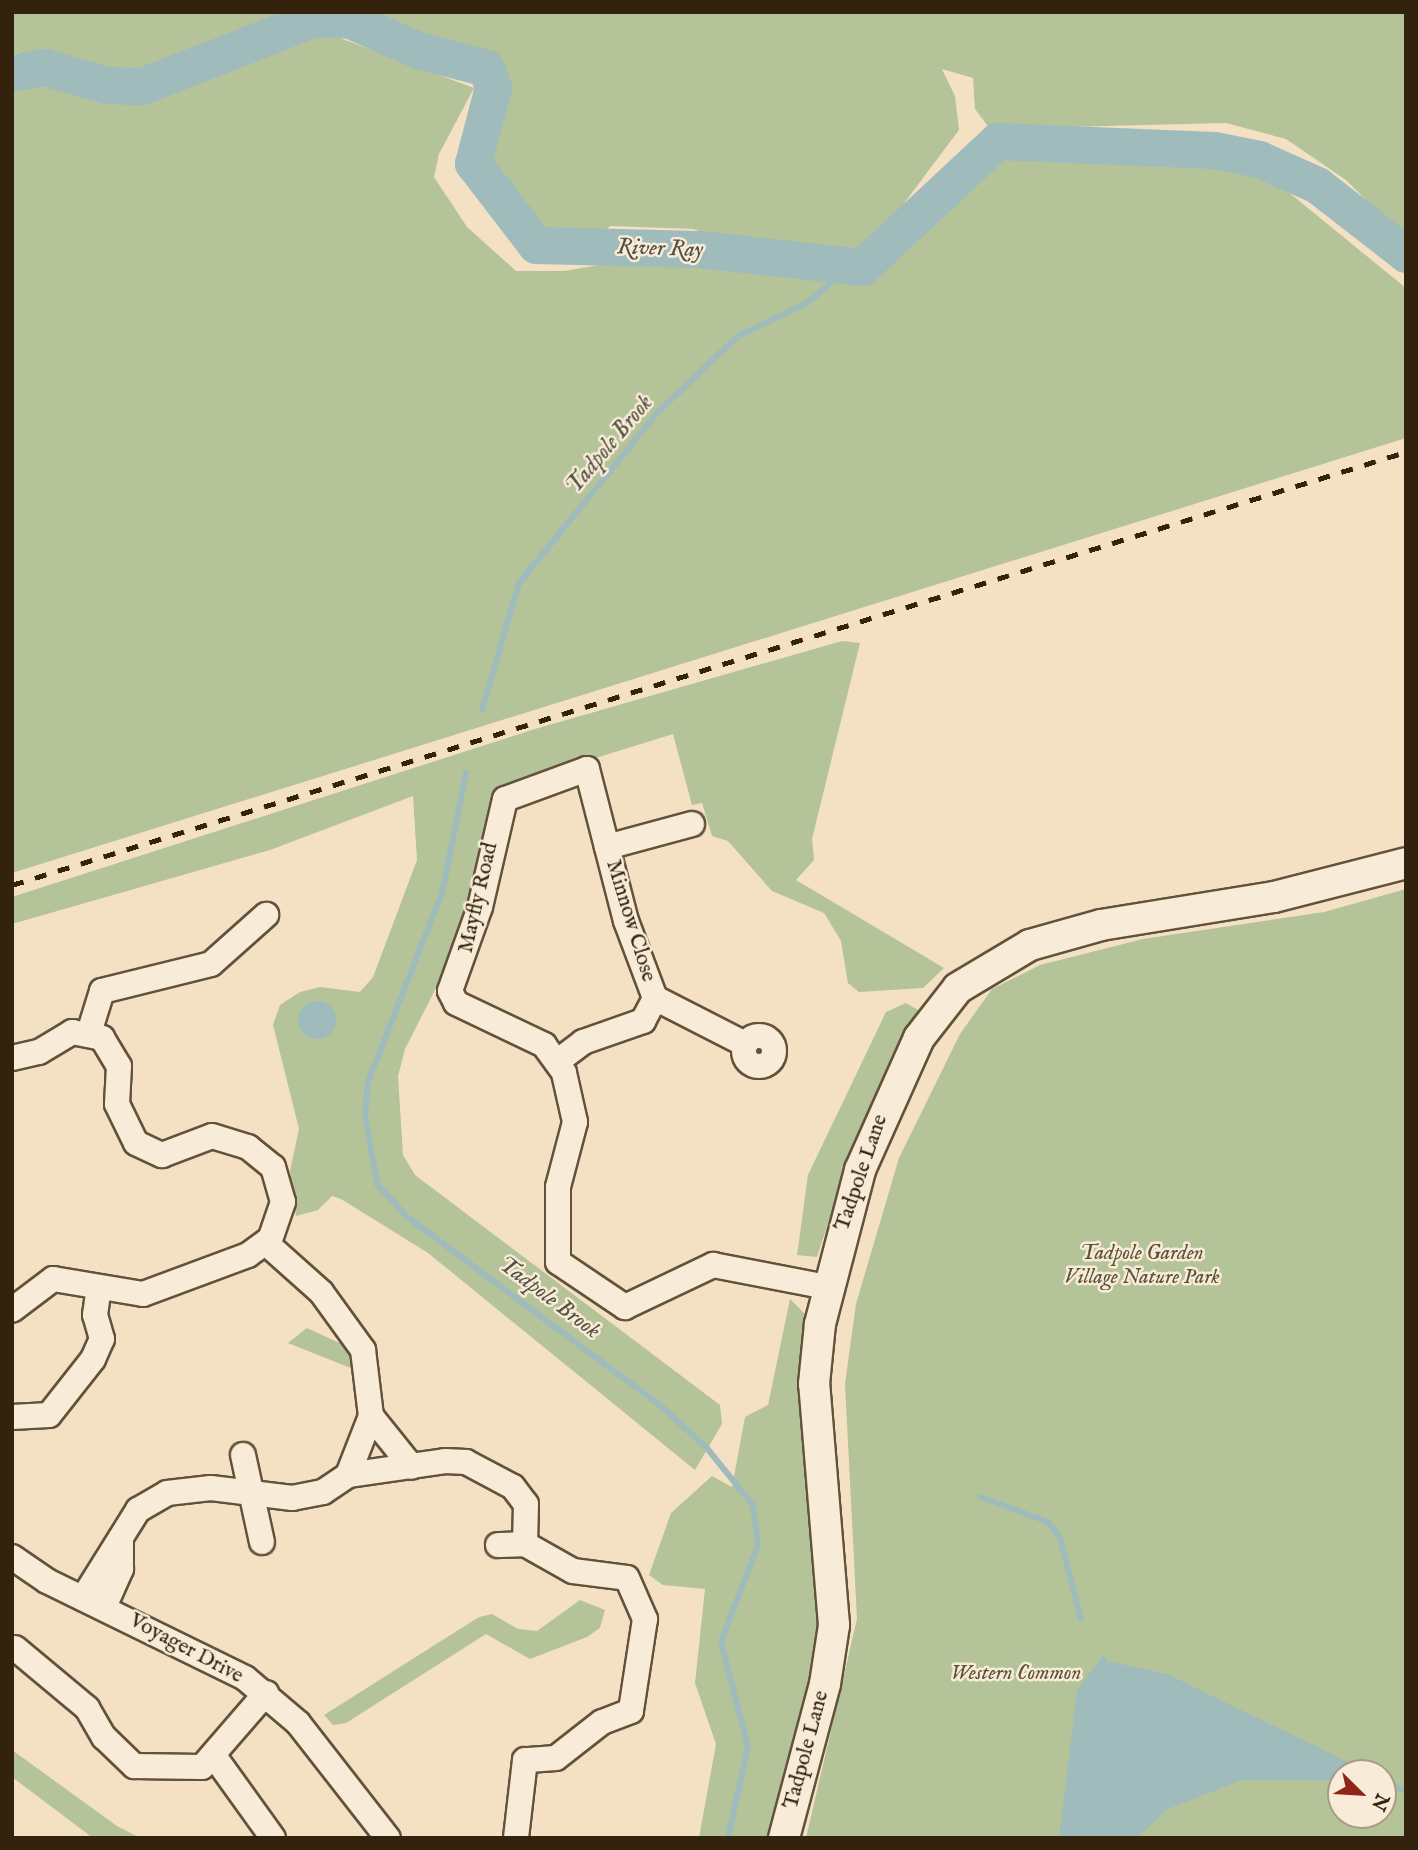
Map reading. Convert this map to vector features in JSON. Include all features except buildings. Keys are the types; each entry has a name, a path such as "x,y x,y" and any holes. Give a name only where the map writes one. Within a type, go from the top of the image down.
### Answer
{"street":[{"name":"Minnow Close","path":"558,1061 583,1042 643,1021 655,998 607,847 587,769"},
{"name":"Mayfly Road","path":"558,1061 544,1045 456,1003 450,992 481,907 505,799 587,769"},
{"name":"Minnow Close","path":"607,847 692,824"},
{"name":"Tadpole Lane","path":"784,1838 831,1655 834,1583 814,1384 827,1287 860,1170 906,1062 945,1002 979,973 1068,933 1274,897 1406,863"},
{"path":"89,1033 102,991 211,964 266,915"},
{"path":"655,998 745,1044"},
{"path":"12,1058 39,1052 72,1032 89,1033 102,1038 116,1059 120,1116 141,1147 162,1155 216,1136 269,1161 284,1202 266,1244 150,1292 53,1279 12,1310"},
{"path":"558,1061 575,1122 558,1187 556,1251 566,1271 610,1302 630,1307 713,1265 827,1287"},
{"path":"266,1244 321,1292 363,1350 371,1416 348,1475"},
{"path":"12,1417 49,1415 99,1350 99,1287"},
{"path":"371,1416 412,1467"},
{"path":"243,1455 262,1542"},
{"path":"94,1602 105,1554 121,1538 138,1510 157,1496 202,1488 254,1496 314,1494 348,1475 466,1462 513,1487 526,1504 525,1545"},
{"path":"498,1545 525,1545 573,1571 626,1578 645,1619 631,1711 602,1722 555,1758 525,1760 516,1838"},
{"name":"Voyager Drive","path":"12,1558 94,1602 219,1661 265,1693 314,1741 388,1838"},
{"path":"15,1648 87,1708 104,1737 134,1766 197,1769 214,1756 265,1693"},
{"path":"214,1756 273,1838"}],"green space":[{"path":"12,12 293,12 169,65 137,70 98,70 48,51 12,54"},
{"path":"354,12 1406,12 1406,240 1346,180 1286,139 1226,123 990,129 975,109 973,78 942,69 955,96 959,130 875,242 848,255 719,241 694,229 610,226 600,236 537,238 478,162 502,96 502,71"},
{"path":"324,32 474,88 439,154 434,177 467,227 516,271 564,271 648,257 787,274 859,276 1002,152 1211,160 1282,187 1406,288 1406,438 12,873 12,80 66,82 109,97 159,98 208,71"},
{"path":"842,641 860,643 812,839 814,860 796,880 944,968 923,988 859,992 848,983 841,941 824,913 772,891 728,841 712,836 702,803 692,805 673,734 522,781 465,931 405,1049 398,1076 403,1155 415,1175 720,1405 722,1424 695,1470 428,1253 332,1196 318,1210 296,1216 290,1171 299,1129 273,1025 280,1005 300,992 320,987 360,992 373,977 417,860 413,796 270,850 12,924 12,897 535,729"},
{"name":"Tadpole Garden Village Nature Park","path":"1406,889 1406,1838 806,1838 857,1619 845,1384 856,1304 899,1158 960,1034 992,989 1040,965 1143,939 1324,912"},
{"path":"906,1003 918,1010 853,1147 817,1257 797,1255 808,1175 886,1012"},
{"path":"790,1299 807,1316 827,1614 768,1838 699,1838 716,1744 695,1683 705,1589 663,1585 649,1575 671,1513 712,1476 732,1487 745,1417 768,1405"},
{"path":"307,1328 348,1347 353,1369 288,1343"},
{"path":"580,1600 605,1610 600,1628 587,1637 530,1659 486,1634 346,1723 333,1725 324,1715 479,1617 492,1614 518,1629 537,1631"},
{"path":"12,1750 117,1826 140,1838 93,1838 12,1777"}],"water":[{"path":"317,1001 330,1007 336,1020 330,1033 317,1039 304,1033 298,1020 304,1007"},
{"path":"1104,1654 1107,1661 1167,1674 1342,1759 1327,1759 1327,1780 1241,1780 1168,1809 1137,1838 1059,1838 1077,1690"}],"waterway":[{"name":"River Ray","path":"12,73 44,67 106,85 142,86 315,18 350,20 418,50 486,68 493,87 473,163 536,245 699,249 862,267 997,141 1214,150 1259,159 1317,185 1406,254"},
{"name":"Tadpole Brook","path":"482,710 519,583 659,411 738,336 807,303 848,268"},
{"name":"Tadpole Brook","path":"466,773 442,893 368,1082 365,1115 377,1184 407,1217 655,1401 706,1447 753,1505 758,1545 721,1642 748,1747 728,1838"},
{"path":"981,1497 1048,1522 1060,1538 1081,1619"},
{"path":"1397,1787 1406,1791"}],"railway":[{"path":"12,885 1406,452"}],"park label":[{"name":"Western Common","path":"1016,1674"}]}
